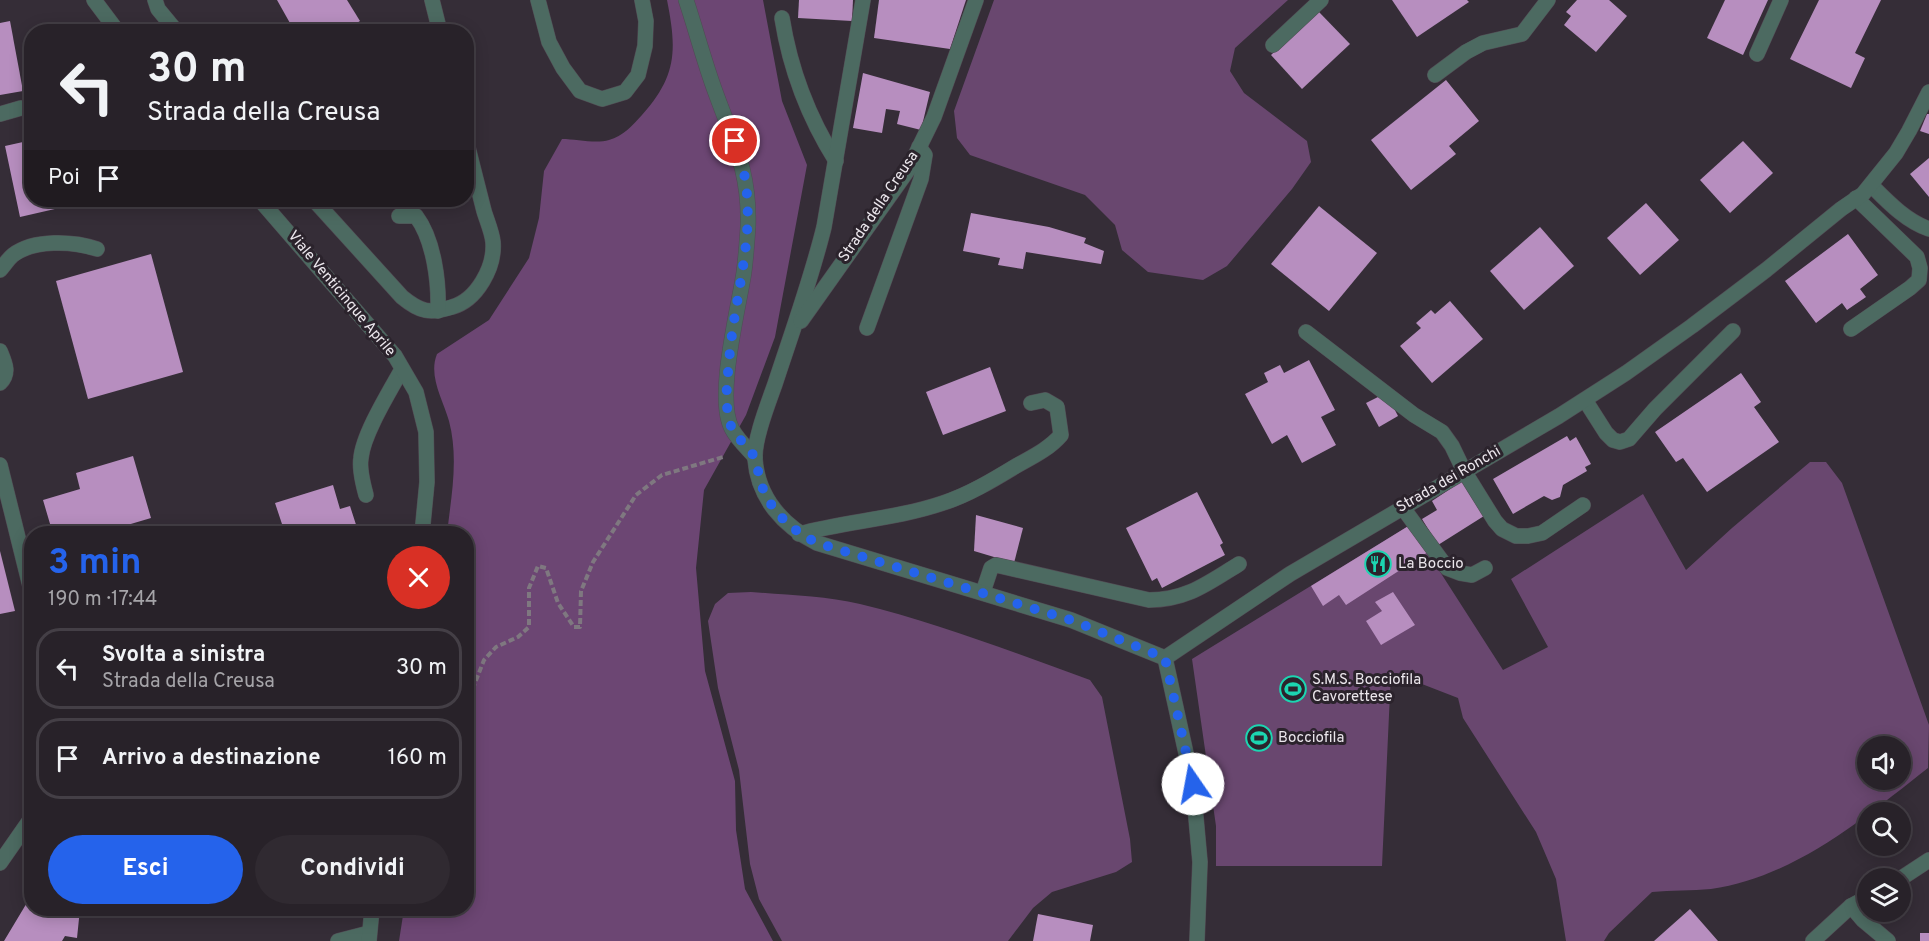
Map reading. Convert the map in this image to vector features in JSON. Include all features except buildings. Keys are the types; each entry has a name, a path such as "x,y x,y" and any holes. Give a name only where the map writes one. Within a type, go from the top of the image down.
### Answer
{"street":[{"path":"94,0 112,24"},
{"path":"154,0 170,24"},
{"path":"432,0 438,24"},
{"path":"538,0 549,42 563,68 580,91 602,99 625,92 638,75 645,46 642,0"},
{"name":"Strada della Creusa","path":"687,0 715,90 741,158 748,190 744,272 731,336 727,386 731,428 755,458"},
{"name":"Strada della Creusa","path":"863,0 824,227 815,262 762,423 755,458 768,501 782,520 799,534 817,543 1071,620 1165,658"},
{"name":"Strada della Creusa","path":"789,339 908,170 934,117 976,0"},
{"path":"1273,45 1321,0"},
{"path":"1435,75 1466,52 1483,43 1522,34 1548,0"},
{"path":"1757,54 1781,0"},
{"path":"782,18 792,65 816,127 836,161"},
{"name":"Strada dei Ronchi","path":"1165,658 1290,574 1585,400 1692,326 1871,185 1909,131 1929,94"},
{"path":"0,114 21,108"},
{"path":"867,328 921,179 925,155 919,147"},
{"path":"320,207 402,297 415,307 426,311 438,311 461,305 479,288 492,262 493,241 474,170"},
{"path":"1871,185 1905,216 1929,229"},
{"path":"1851,329 1910,288 1919,280 1920,268 1917,257 1856,198"},
{"name":"Viale Venticinque Aprile","path":"266,207 395,356 416,392 426,432 428,482 423,526"},
{"path":"399,216 416,216 423,226 435,266 439,292 438,311"},
{"path":"0,270 13,256 29,247 81,243 97,249"},
{"path":"1585,400 1613,440 1620,442 1629,439 1733,331"},
{"path":"1306,332 1414,415 1442,432 1452,446 1464,471 1502,529 1516,536 1542,533 1583,505"},
{"path":"0,351 6,365 5,378 0,383"},
{"path":"366,495 360,458 368,433 402,369"},
{"path":"799,534 944,503 1012,469 1054,444 1061,435 1057,407 1045,400 1031,403"},
{"path":"0,465 24,552"},
{"path":"1403,508 1447,568 1472,575 1485,568"},
{"path":"983,592 991,568 996,565 1140,599 1165,600 1185,596 1239,564"},
{"path":"1165,658 1193,784 1200,862 1197,941"},
{"path":"0,863 24,828"},
{"path":"1911,872 1929,860"},
{"path":"1813,941 1857,903"},
{"path":"1851,906 1863,920 1888,941"},
{"path":"338,941 369,937 371,916"}],"path":[{"path":"474,686 484,660 496,647 518,637 529,627 529,588 538,566 546,568 558,603 574,627 580,627 581,591 593,562 636,495 662,475 737,453 755,458"}],"shaded area":[{"path":"667,0 763,0 782,101 807,165 775,337 746,415 704,490 696,568 705,671 735,781 736,830 745,889 773,941 399,941 403,916 474,916 474,526 448,526 454,464 449,421 435,379 437,354 489,320 529,258 539,218 544,171 562,139 598,142 614,138 631,127 654,101 668,75 671,62 673,48"},
{"path":"994,0 1288,0 1235,48 1230,71 1244,93 1307,141 1311,162 1292,189 1227,266 1203,280 1148,272 1122,250 1115,225 1085,195 970,155 957,138 954,111"},
{"path":"1810,462 1826,462 1842,483 1929,725 1928,768 1911,781 1911,736 1857,736 1857,790 1900,790 1884,802 1857,802 1857,822 1853,825 1800,859 1742,882 1711,889 1652,892 1609,933 1604,941 1566,941 1556,879 1536,832 1463,718 1458,698 1391,672 1382,866 1216,866 1216,826 1192,659 1410,525 1503,670 1548,647 1511,579 1643,494 1686,570"},
{"path":"751,592 820,597 860,604 947,629 1090,680 1102,697 1130,839 1132,862 1116,872 1052,892 1033,908 1008,941 782,941 759,899 750,864 739,770 718,688 708,621 715,604 728,593"}],"place":[{"name":"La Boccio","path":"1378,564"},
{"name":"S.M.S. Bocciofila Cavorettese","path":"1293,689"},
{"name":"Bocciofila","path":"1259,738"}],"route":[{"path":"735,141 748,190 748,226 744,272 731,336 727,386 728,412 731,428 755,458 768,501 782,520 799,534 817,543 1071,620 1165,658 1193,784"}]}
